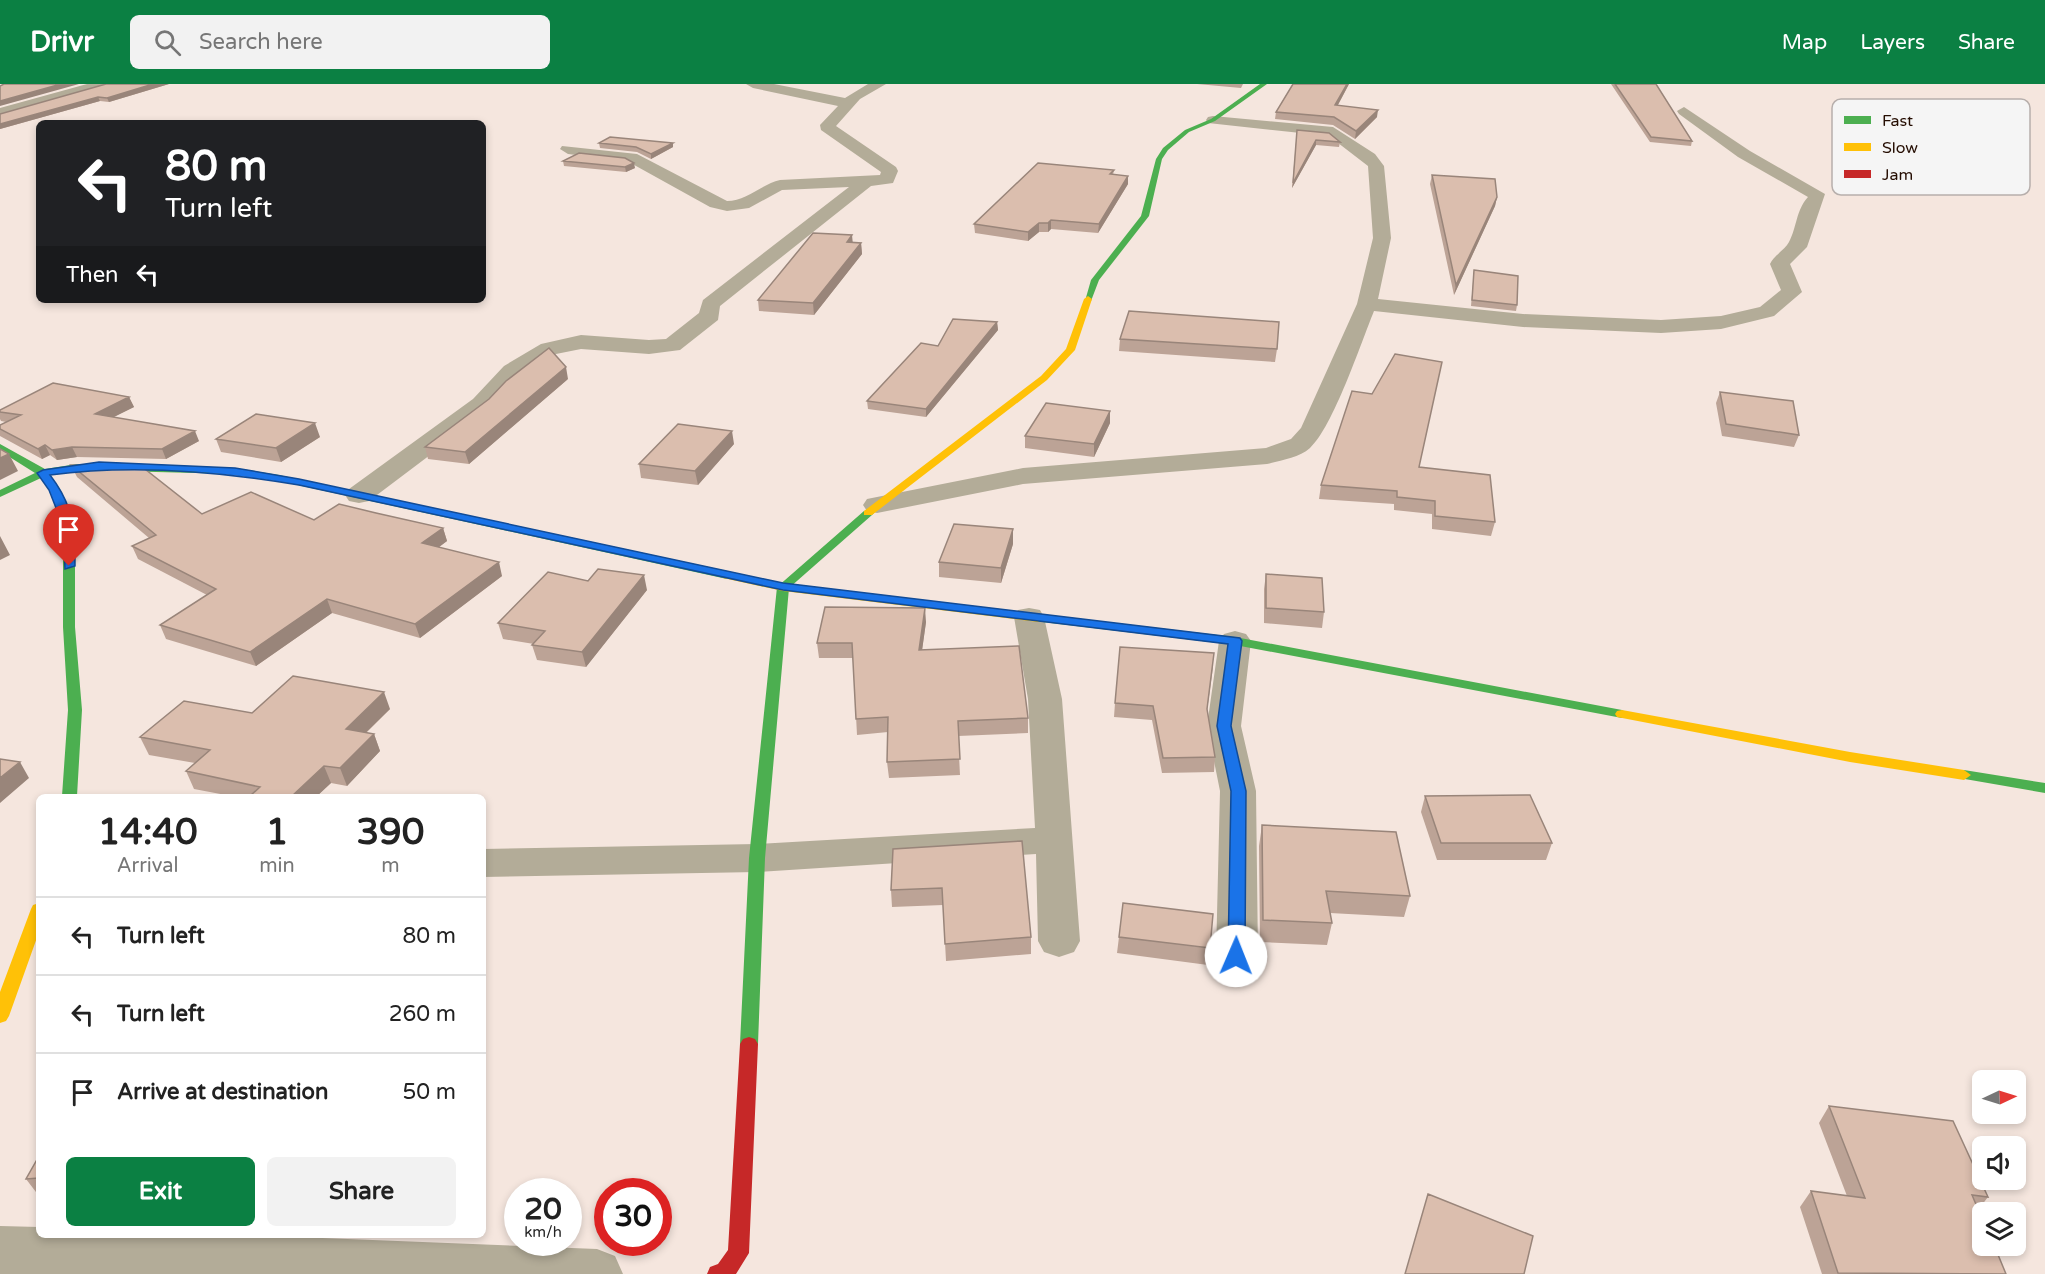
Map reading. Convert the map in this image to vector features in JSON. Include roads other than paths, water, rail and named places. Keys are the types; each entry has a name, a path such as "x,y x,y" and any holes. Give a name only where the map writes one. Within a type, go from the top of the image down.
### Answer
{"main road":[{"path":"718,1274 724,1273 738,1253 757,858 783,587 877,506 1044,378 1059,363 1075,338 1095,280 1145,216 1159,159 1165,149 1187,131 1214,120 1264,84"},
{"path":"0,447 43,473 55,489 69,526 69,627 75,710 69,794"},
{"path":"0,494 43,473 99,465 235,471 359,495 783,587 1235,641 1850,757 2045,788"},
{"path":"4,993 36,916"}],"street":[{"path":"0,113 102,84"},
{"path":"753,84 848,103"},
{"path":"568,149 631,157 716,203 726,206 742,206 780,185 865,183 887,179 890,171 829,130 828,125 848,103 862,92 879,84"},
{"path":"1366,303 1544,324 1628,326 1676,325 1752,317 1782,306 1792,292 1791,285 1780,269 1779,262 1782,256 1797,247 1810,205 1817,197 1816,194 1744,154 1684,111"},
{"path":"877,506 1023,476 1243,458 1286,451 1300,444 1312,430 1366,303 1382,238 1376,166 1373,161 1333,132 1214,120"},
{"path":"359,495 482,404 512,371 549,349 581,342 649,347 678,342 710,315 710,304 865,183"},
{"path":"1029,617 1045,699 1055,840 1059,941"},
{"path":"1235,641 1224,726 1238,791 1236,956"},
{"path":"486,863 757,858 1055,840"},
{"path":"0,1250 597,1274"}]}
